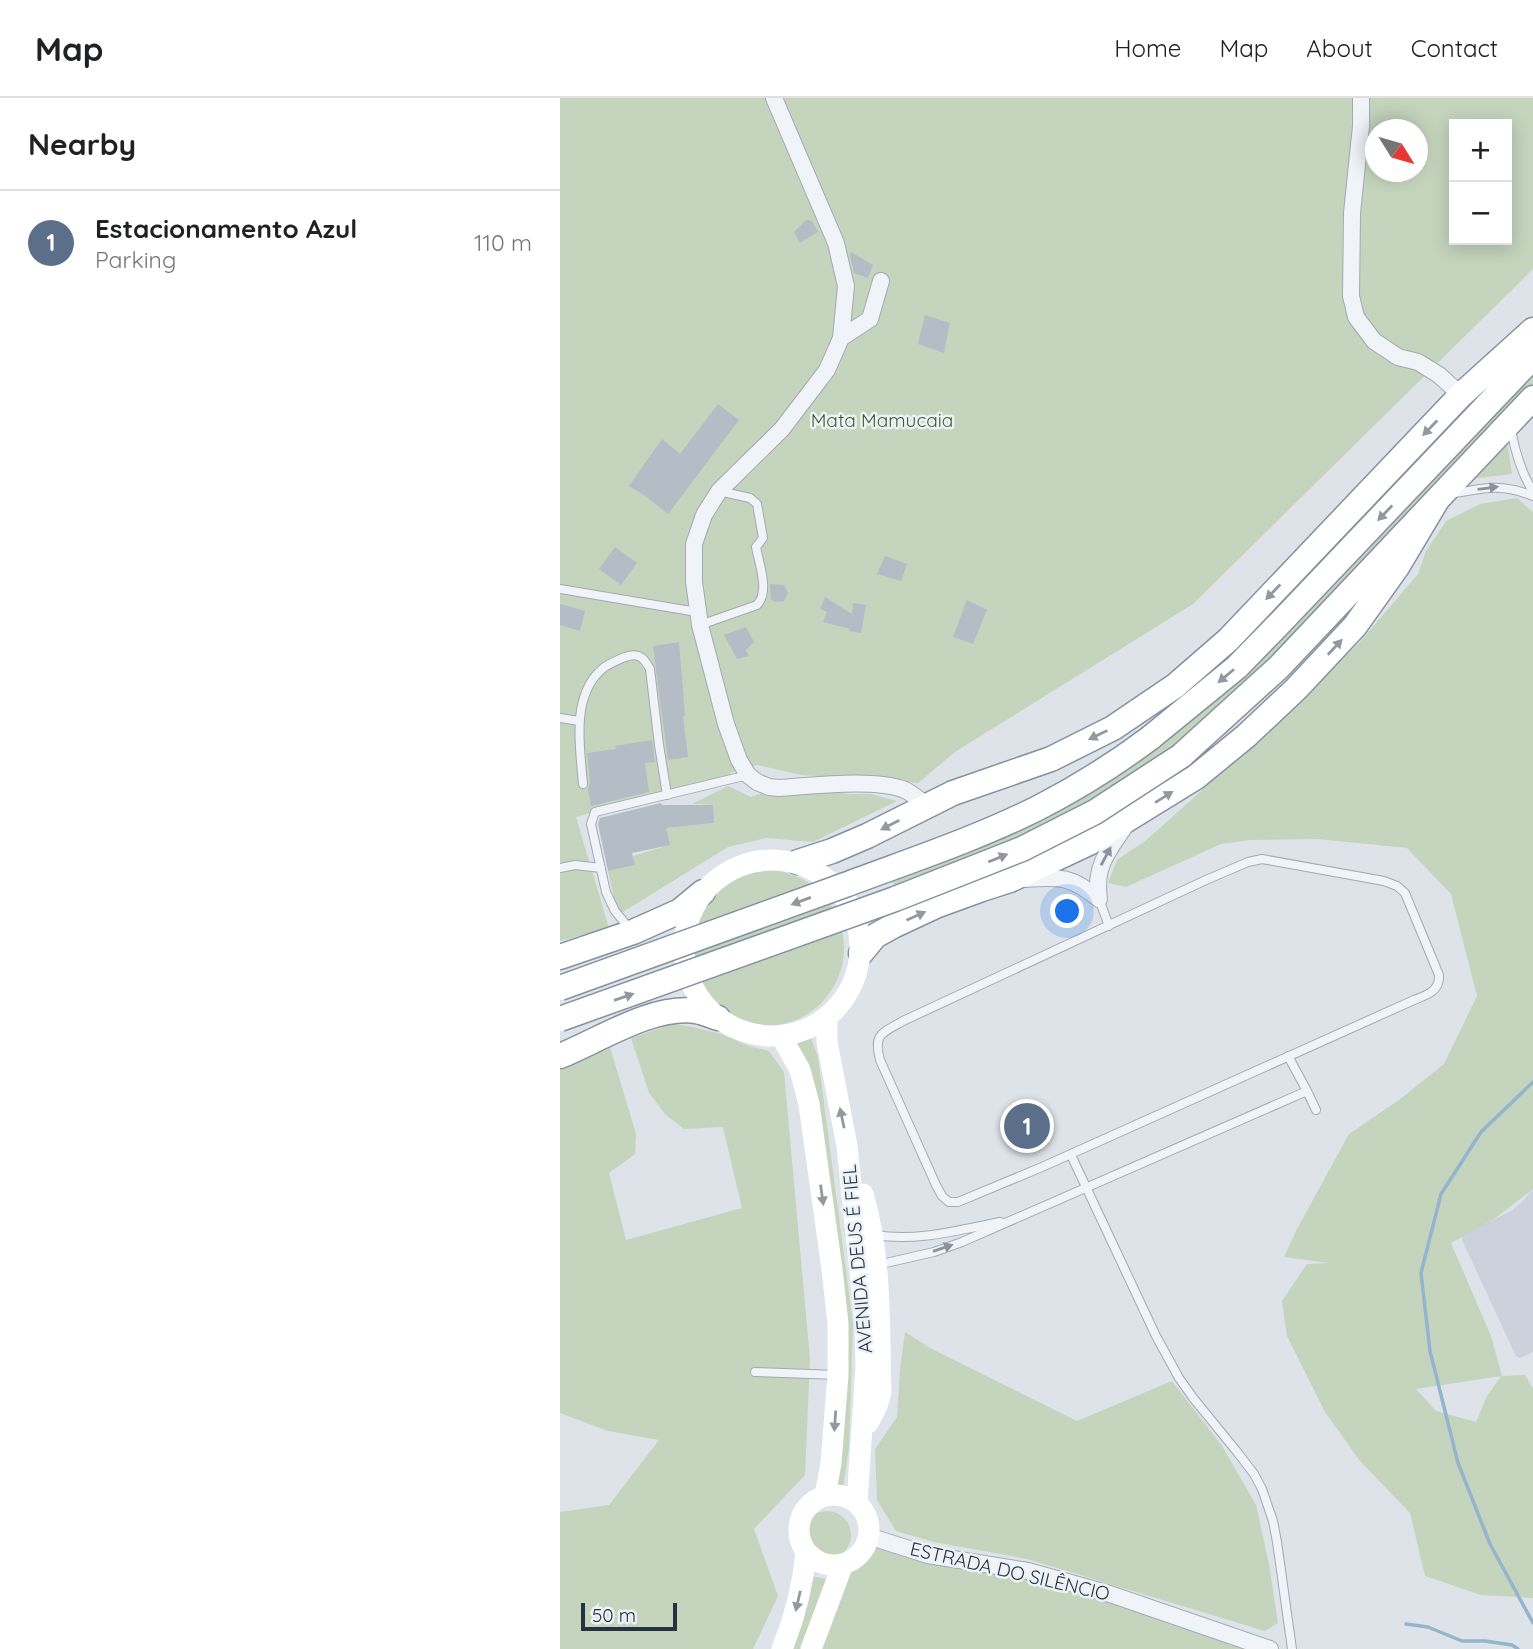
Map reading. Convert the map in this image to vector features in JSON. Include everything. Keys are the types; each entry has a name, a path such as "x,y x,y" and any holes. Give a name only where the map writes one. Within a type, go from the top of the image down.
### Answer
{"highway":[{"path":"798,862 832,852 953,793 1051,759 1113,728 1175,686 1228,640 1461,395 1533,330"},
{"path":"560,988 967,839 1035,809 1091,779 1150,738 1237,667 1533,357"},
{"path":"560,1019 895,899 1022,849 1095,812 1181,756 1279,667 1533,398"},
{"path":"861,953 875,936 893,926 938,905 1010,880 1089,843 1196,777 1296,690 1354,626 1398,567 1439,498"},
{"path":"560,957 621,936 680,911 703,892"},
{"path":"560,1056 655,1016 696,1012 718,1018"}],"main road":[{"path":"772,859 798,862 825,875 845,897 858,924 861,953 856,977 844,999 827,1017 806,1029 782,1036 748,1033 718,1018 692,988 684,944 692,907 703,892 723,874 746,863 772,859"},
{"name":"AVENIDA DEUS É FIEL","path":"827,1017 827,1042 847,1146 865,1321 866,1366 857,1503"},
{"name":"AVENIDA DEUS É FIEL","path":"782,1036 800,1070 810,1104 838,1324 838,1375 831,1464 825,1496"},
{"path":"847,1146 858,1174 874,1235 877,1265 881,1392 872,1418 863,1430"},
{"path":"825,1496 847,1497 857,1503 868,1524 865,1546 858,1555 843,1564 833,1565 814,1559 806,1552 799,1530 806,1508 825,1496"},
{"path":"782,1649 797,1611 806,1552"},
{"path":"811,1649 843,1564"}],"street":[{"path":"774,98 836,243 846,286 841,338 827,370 782,429 719,491 704,515 694,544 694,582 699,619 726,724 739,760 748,775 757,782 779,788 850,784 890,786 905,790 927,806"},
{"path":"1361,98 1361,126 1352,213 1351,296 1356,317 1374,341 1398,357 1418,362 1439,375 1461,395"},
{"path":"841,338 870,319 881,281"},
{"path":"1099,899 1097,879 1104,858 1130,818"},
{"path":"1010,880 1046,877 1070,880 1099,899"},
{"name":"ESTRADA DO SILÊNCIO","path":"868,1536 928,1555 1028,1571 1110,1594 1264,1648"}],"lane":[{"path":"1510,422 1514,449 1530,481 1533,494"},
{"path":"1514,488 1530,481"},
{"path":"1439,498 1501,486 1533,494"},
{"path":"560,589 699,619 757,605 764,591 756,547 763,538 757,504 751,498 719,491"},
{"path":"583,784 579,721 585,695 602,669 632,655 640,656 645,659 650,670 667,795"},
{"path":"560,718 579,721"},
{"path":"621,936 615,911 606,892 591,824 595,812 748,775"},
{"path":"1262,859 1384,881 1397,886 1405,893 1439,975 1437,988 1288,1056 1071,1155 980,1194 958,1202 949,1202 936,1185 876,1046 881,1033 903,1021 1248,863 1262,859"},
{"path":"560,868 575,865 601,868"},
{"path":"1099,899 1109,926"},
{"path":"615,911 621,936"},
{"path":"1288,1056 1316,1110"},
{"path":"877,1265 934,1252 986,1232 1307,1091"},
{"path":"1071,1155 1156,1336 1179,1378 1246,1463 1262,1489 1277,1542 1292,1649"},
{"path":"874,1235 912,1238 1010,1220"},
{"path":"755,1372 838,1375"}],"shaded area":[{"path":"1533,1189 1533,1352 1520,1358 1516,1356 1462,1237 1511,1211"}],"green space":[{"name":"Mata Mamucaia","path":"560,98 1533,98 1533,269 1193,604 955,752 918,783 801,775 758,765 730,773 731,777 702,781 576,817 609,928 560,941"},
{"path":"1533,365 1533,383 1250,686 1192,738 1070,815 998,849 894,889 892,876 1120,769"},
{"path":"1507,442 1512,474 1471,479"},
{"path":"1517,498 1533,512 1533,1189 1494,1219 1451,1243 1491,1336 1502,1376 1525,1375 1533,1389 1533,1598 1481,1595 1425,1576 1410,1513 1360,1461 1325,1412 1287,1336 1282,1301 1307,1264 1329,1263 1284,1257 1349,1134 1399,1100 1444,1064 1477,996 1451,894 1407,848 1317,839 1250,840 1221,844 1126,887 1108,883 1117,860 1145,841 1189,802 1359,643 1418,574 1426,551 1446,521 1480,504","holes":["1501,1376 1487,1396 1476,1422 1436,1411 1416,1389"]},
{"path":"728,786 751,797 779,788 812,786 847,794 870,794 897,801 813,842 766,838 728,847 618,915 608,871 634,865 633,856 669,845 666,828 713,823 713,805 692,804"},
{"path":"766,870 796,876 821,893 838,918 844,948 838,978 821,1003 796,1020 766,1026 736,1020 711,1003 694,978 688,948 694,918 711,893 736,876"},
{"path":"672,1024 721,1034 769,1051 784,1072 810,1359 805,1475 754,1529 778,1596 753,1649 560,1649 560,1512 609,1505 659,1440 608,1431 560,1413 560,1070 610,1047 636,1134 635,1154 609,1173 626,1240 742,1208 723,1127 684,1129 665,1114 649,1093 631,1038"},
{"path":"810,1036 818,1057 853,1324 849,1447 842,1495 822,1492 838,1363 791,1042"},
{"path":"905,1332 930,1348 1077,1421 1172,1381 1222,1446 1256,1505 1278,1623 1265,1631 1027,1559 934,1542 896,1531 877,1500 875,1449 897,1417"},
{"path":"827,1511 844,1518 851,1535 844,1552 827,1559 810,1552 803,1535 810,1518"},
{"path":"868,1536 1028,1571 1270,1649 811,1649 852,1560 862,1549"},
{"path":"806,1575 826,1579 802,1649 785,1649"}],"building":[{"path":"806,220 812,221 818,232 800,243 794,232"},
{"path":"851,252 873,265 868,278 854,273"},
{"path":"925,315 950,323 944,353 918,344"},
{"path":"718,404 739,420 668,514 629,486 662,439 680,454"},
{"path":"615,547 637,563 621,585 599,569"},
{"path":"885,556 907,564 901,581 877,574"},
{"path":"770,584 784,585 788,593 784,601 771,600"},
{"path":"825,597 852,614 853,603 866,605 861,633 823,622 827,612 820,609"},
{"path":"967,600 987,610 973,644 953,637"},
{"path":"560,604 585,611 580,631 560,625"},
{"path":"746,627 754,642 746,650 749,656 737,659 724,635"},
{"path":"679,642 688,757 668,760 653,646"},
{"path":"652,740 655,762 645,763 649,792 591,806 587,753"},
{"path":"661,803 713,805 714,823 666,828 670,845 632,853 635,865 608,871 598,824 600,818"}],"waterway":[{"path":"1533,1082 1481,1132 1441,1194 1421,1273 1430,1351 1458,1463 1490,1544 1533,1623"},
{"path":"1406,1624 1428,1627 1462,1641 1485,1641 1512,1645 1518,1649"}],"place":[{"name":"Estacionamento Azul","path":"1027,1126"}]}
